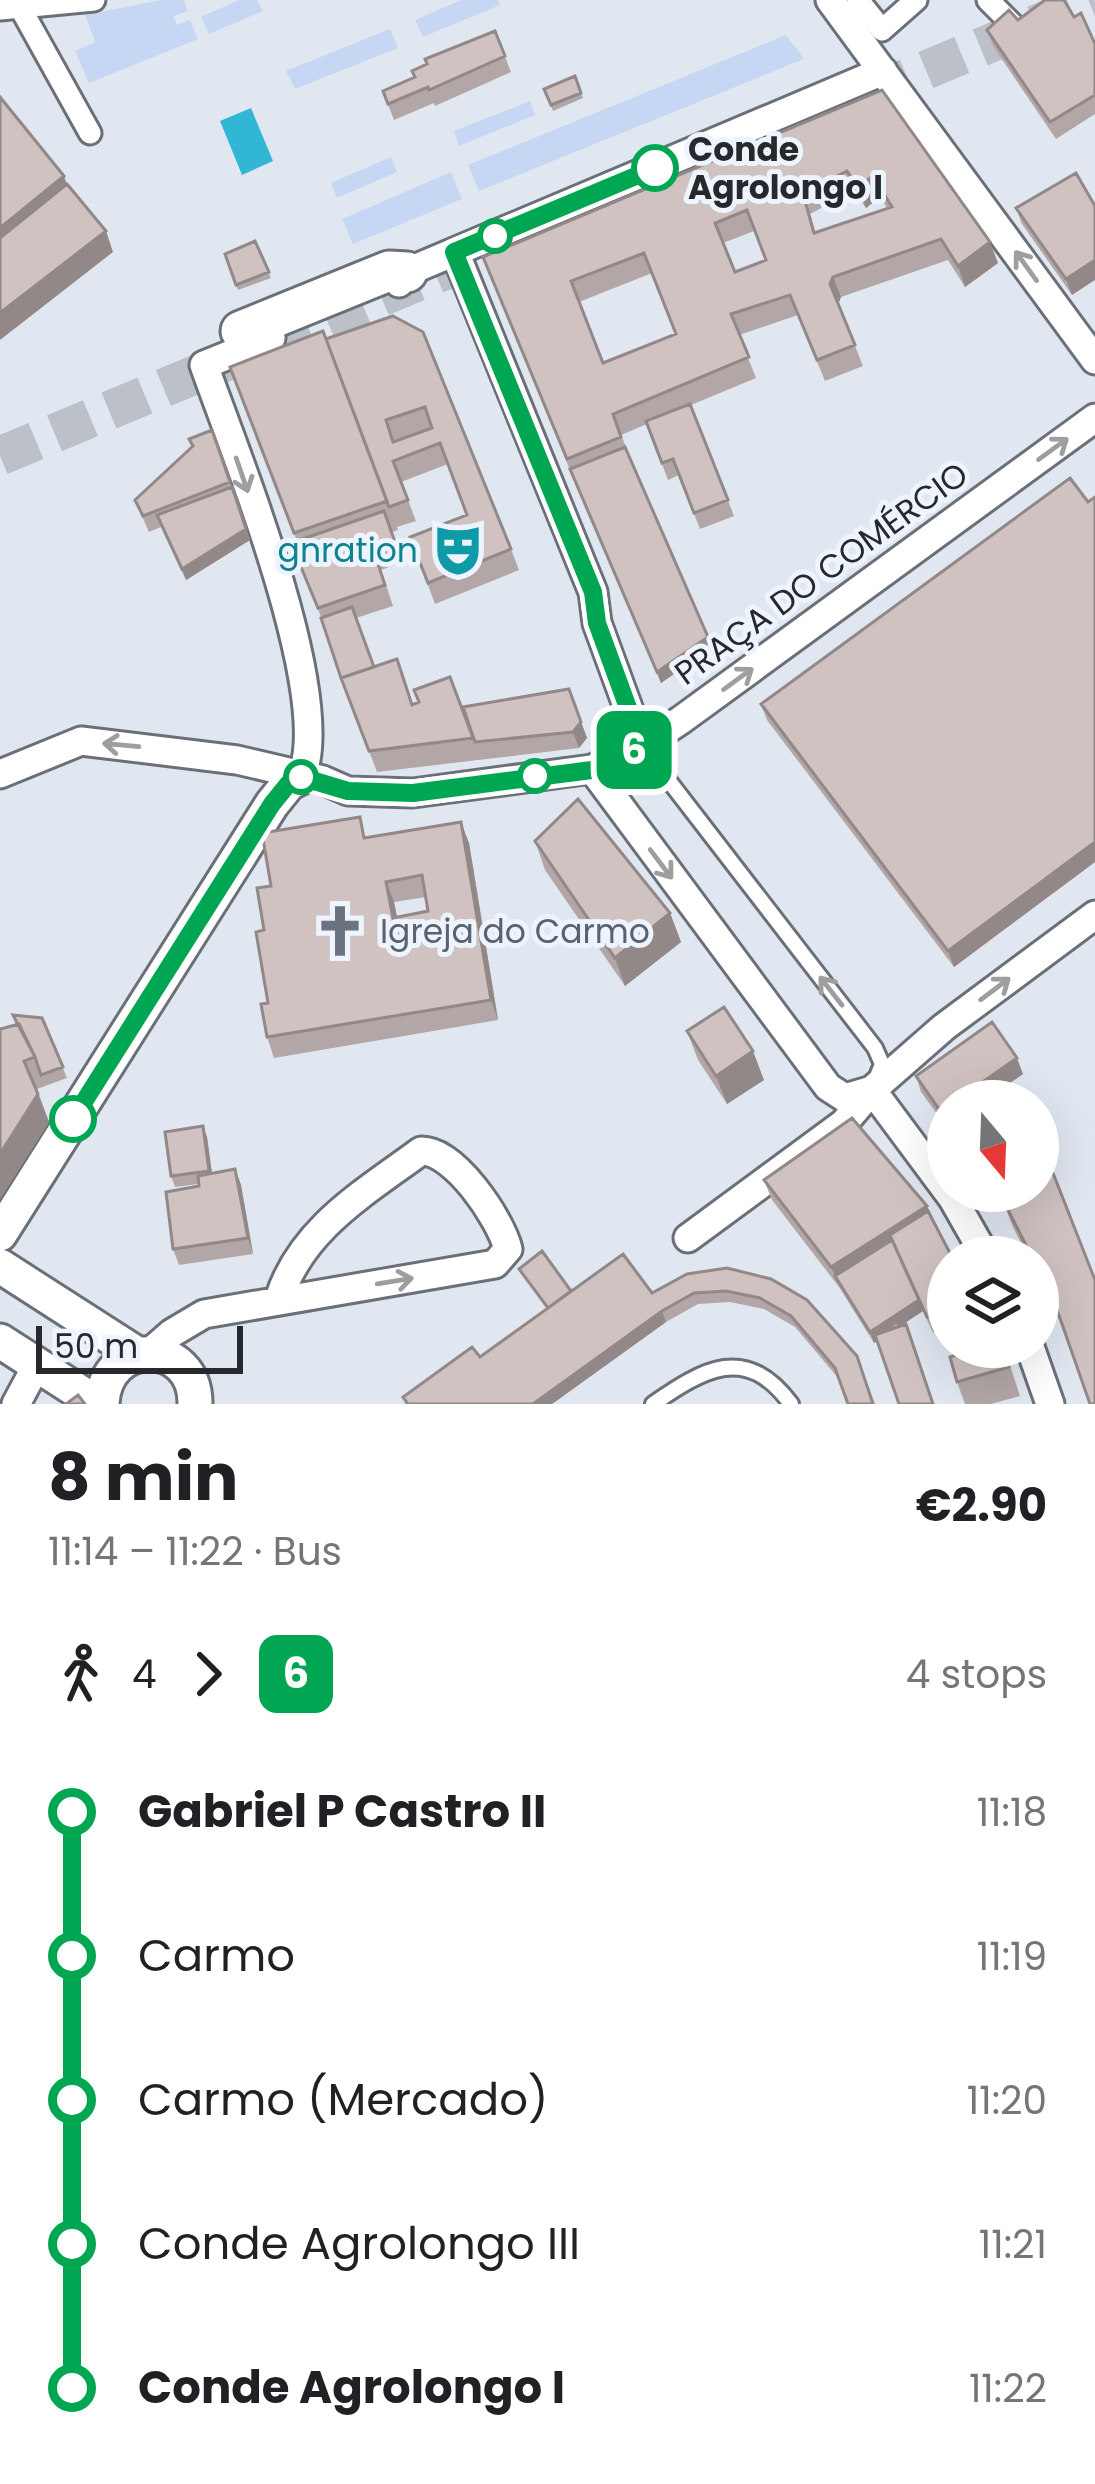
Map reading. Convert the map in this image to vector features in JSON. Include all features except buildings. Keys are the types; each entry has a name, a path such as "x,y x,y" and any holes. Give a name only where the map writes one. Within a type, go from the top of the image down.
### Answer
{"main road":[{"path":"241,331 389,271 407,272"}],"street":[{"path":"90,133 12,6 94,0"},
{"path":"830,0 1095,360"},
{"path":"858,0 882,31 916,0"},
{"path":"988,0 1023,36 1037,26"},
{"path":"0,1234 280,793 301,777 309,760 309,706 281,587 204,364 395,289 407,272 883,71"},
{"path":"454,252 593,592 597,623 642,746"},
{"name":"PRAÇA DO COMÉRCIO","path":"0,774 80,741 217,757 348,791 413,793 592,770 642,746 1095,418"},
{"path":"592,770 828,1088 845,1098 872,1090"},
{"path":"688,1238 844,1123 872,1090 944,1027 1095,915"},
{"path":"872,1090 953,1198 974,1236"},
{"path":"0,1341 100,1404 102,1389 122,1361 143,1354 204,1314 495,1264 508,1249 504,1234 455,1165 436,1150 421,1151 326,1220 287,1274 279,1299"},
{"path":"0,1266 143,1354 166,1357 182,1366 191,1380 195,1404"},
{"path":"16,1404 38,1365"},
{"path":"1037,1368 1050,1404"}],"lane":[{"path":"642,746 875,1048 882,1064 872,1090"},
{"path":"653,1404 699,1373 736,1367 768,1377 791,1404"}],"shaded area":[{"path":"184,0 188,11 173,16 177,25 190,20 198,39 89,83 75,51 95,42 85,15"},
{"path":"239,0 257,0 263,11 209,34 201,17"},
{"path":"461,0 498,0 500,5 423,37 415,20"},
{"path":"390,29 398,48 295,89 286,71"},
{"path":"786,35 804,59 479,191 468,165"},
{"path":"530,101 535,115 459,146 454,131"},
{"path":"391,157 397,172 337,198 331,183"},
{"path":"451,172 462,199 353,244 342,219"}],"water":[{"path":"251,108 273,161 242,175 220,121"}],"tunnel":[{"path":"0,456 1094,0"}],"bus line":[{"name":"6","path":"73,1119 289,783 301,777 348,791 413,793 592,770 642,746 597,623 593,592 454,252 655,168"}],"place":[{"name":"Conde Agrolongo I","path":"655,168"},
{"name":"gnration","path":"458,550"},
{"name":"Igreja do Carmo","path":"340,931"}]}
